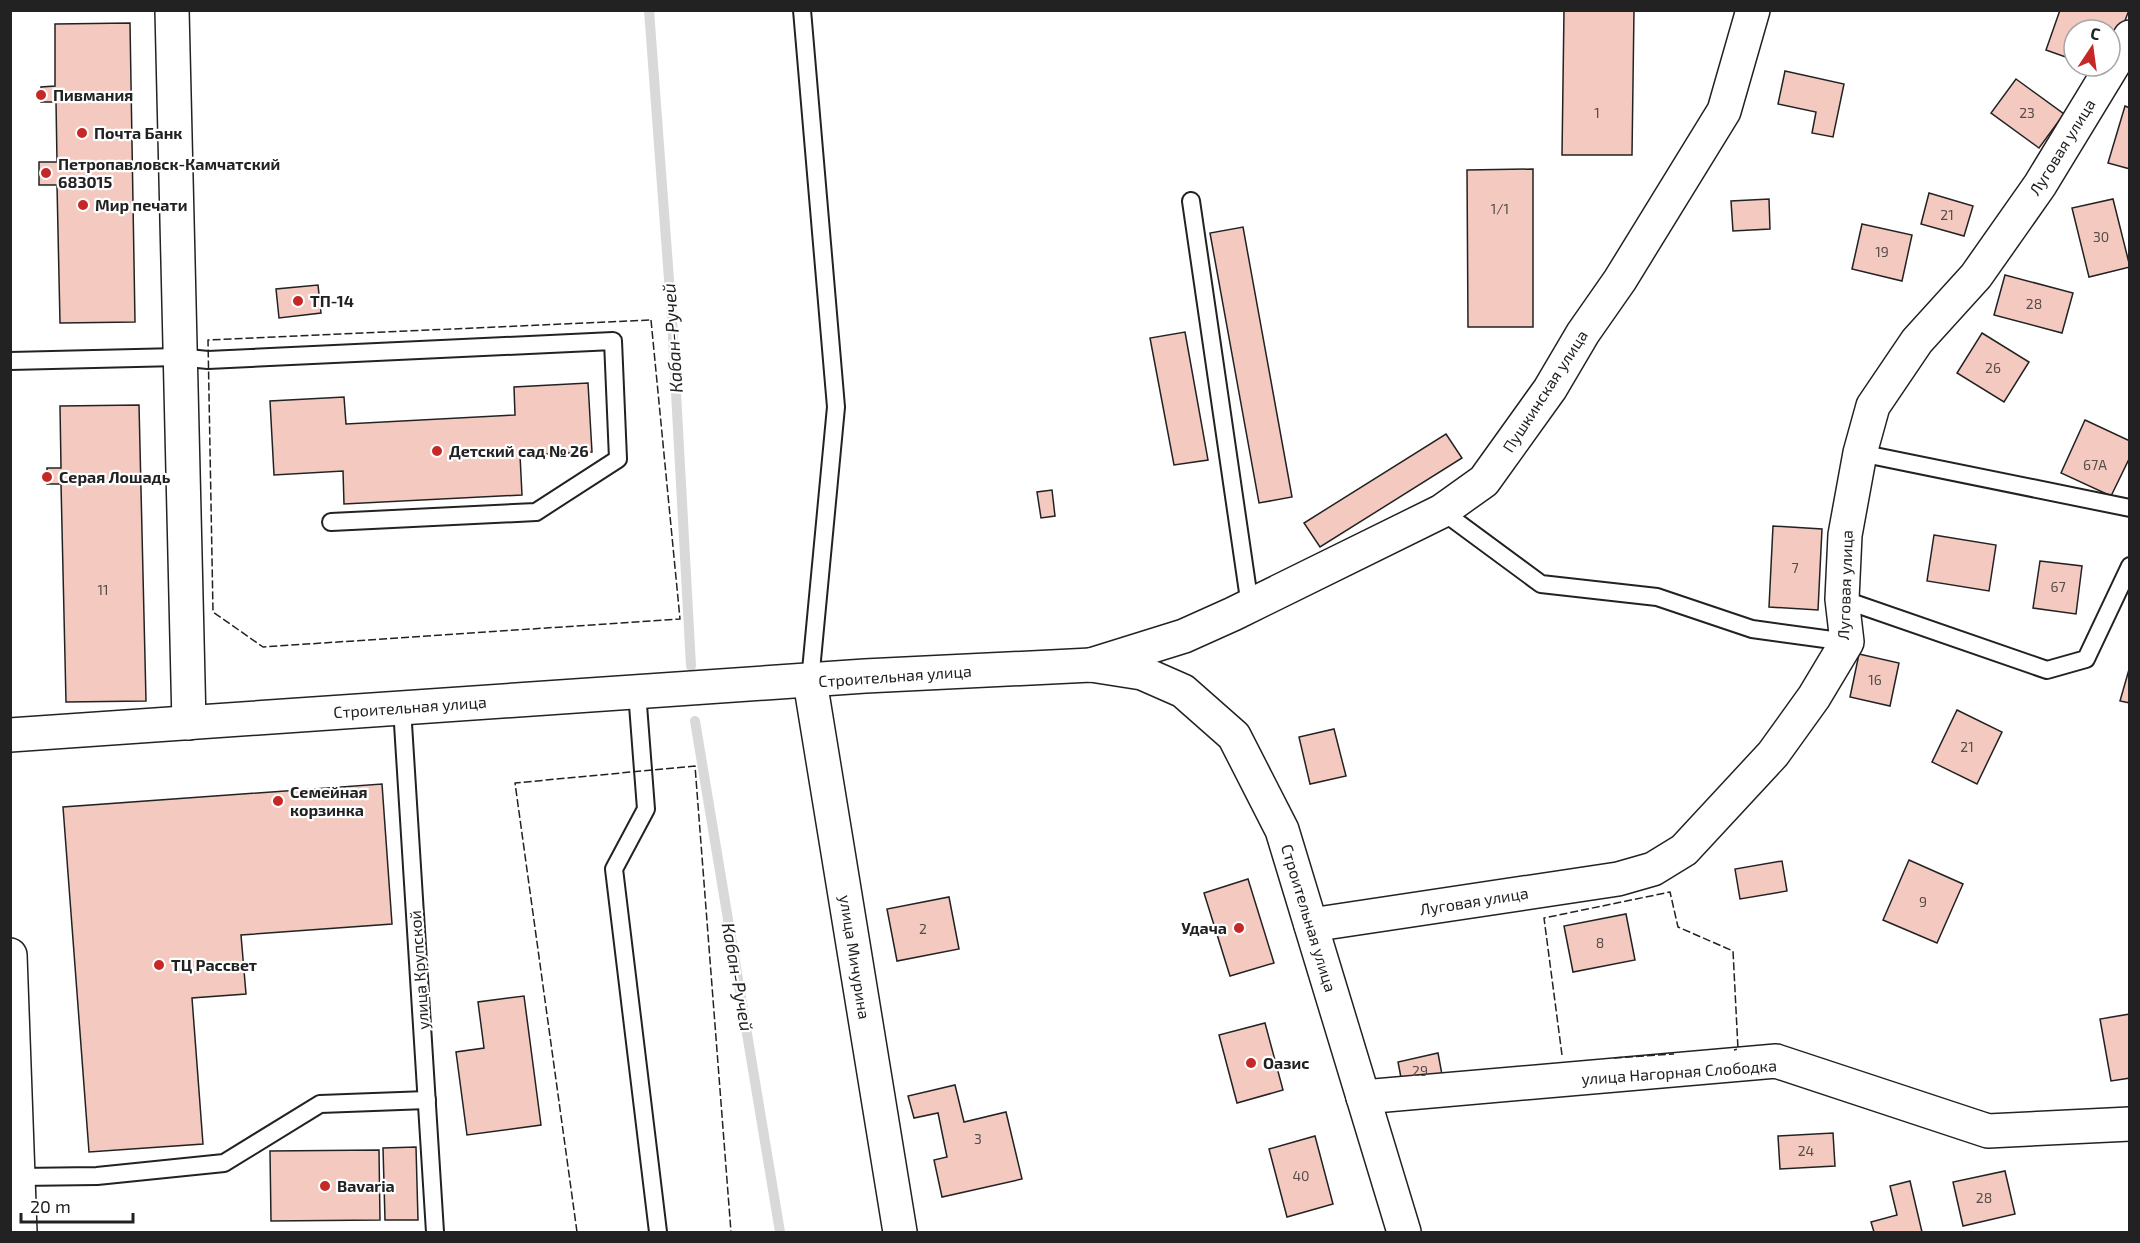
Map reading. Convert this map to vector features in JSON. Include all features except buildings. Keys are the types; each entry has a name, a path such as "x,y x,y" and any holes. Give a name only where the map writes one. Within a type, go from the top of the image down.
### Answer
{"street":[{"path":"172,10 178,357 189,723"},
{"name":"Пушкинская улица","path":"1091,665 1184,636 1250,606 1442,512 1484,481 1516,440 1633,260 1724,111 1753,10"},
{"name":"Луговая улица","path":"1311,925 1618,879 1653,869 1684,850 1773,754 1814,697 1847,642 1842,599 1845,535 1860,453 1873,406 1917,341 1976,276 2040,185 2130,37"},
{"name":"Строительная улица","path":"10,735 865,676 1091,665 1142,673 1183,691 1234,736 1282,830 1404,1233"},
{"name":"улица Мичурина","path":"810,681 900,1233"},
{"path":"10,955 20,1233"},
{"name":"улица Нагорная Слободка","path":"1363,1097 1776,1061 1988,1131 2130,1124"}],"lane":[{"path":"802,10 836,407 810,681"},
{"path":"1191,201 1250,606"},
{"path":"10,361 178,357 208,360 613,341 618,459 536,512 332,522"},
{"path":"1860,453 2130,508"},
{"path":"1442,512 1541,584 1657,597 1752,629 1847,642"},
{"path":"1842,599 2047,670 2086,659 2130,566"},
{"path":"637,692 646,809 614,869 658,1233"},
{"name":"улица Крупской","path":"402,708 435,1233"},
{"path":"19,1177 97,1176 224,1162 320,1104 427,1100"}],"waterway":[{"name":"Кабан-Ручей","path":"649,10 672,320 691,666"},
{"name":"Кабан-Ручей","path":"695,721 780,1232"}],"fence":[{"path":"651,320 680,619 263,647 213,612 208,340 651,320"},
{"path":"577,1232 515,783 695,766 731,1232"},
{"path":"1562,1055 1544,918 1670,892 1678,927 1733,951 1738,1049 1734,1050"},
{"path":"1614,1058 1674,1054"}],"place":[{"name":"Пивмания","path":"41,95"},
{"name":"Почта Банк","path":"82,133"},
{"name":"Петропавловск-Камчатский 683015","path":"46,173"},
{"name":"Мир печати","path":"83,205"},
{"name":"ТП-14","path":"298,301"},
{"name":"Детский сад № 26","path":"437,451"},
{"name":"Серая Лошадь","path":"47,477"},
{"name":"Семейная корзинка","path":"278,801"},
{"name":"Удача","path":"1239,928"},
{"name":"ТЦ Рассвет","path":"159,965"},
{"name":"Оазис","path":"1251,1063"},
{"name":"Bavaria","path":"325,1186"}]}
